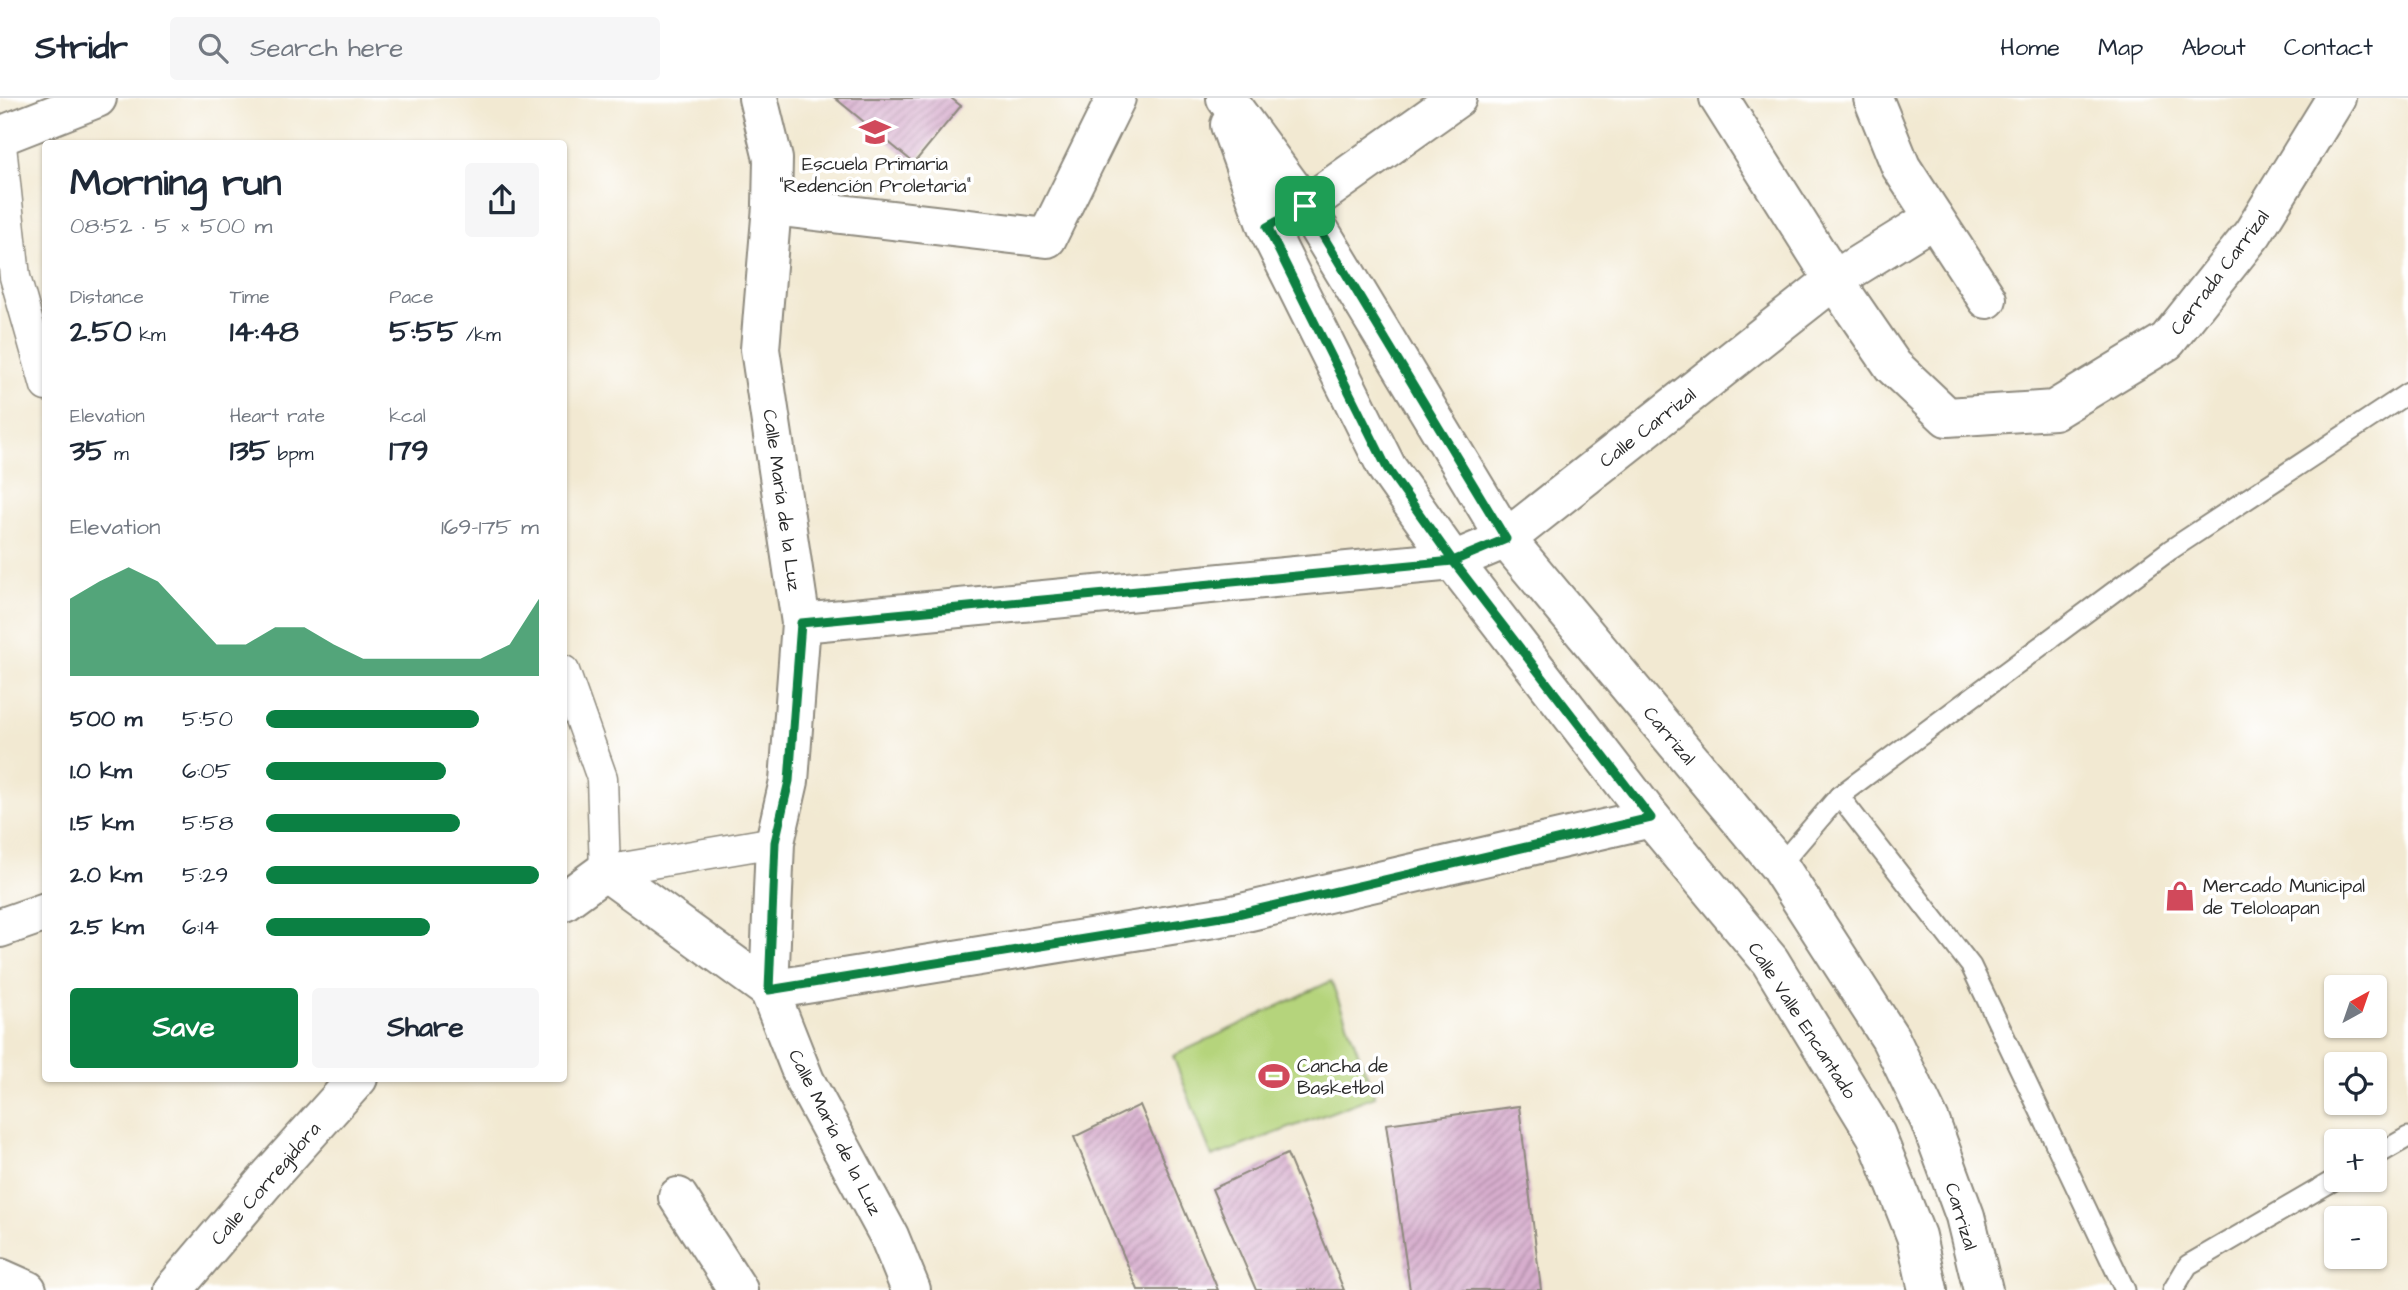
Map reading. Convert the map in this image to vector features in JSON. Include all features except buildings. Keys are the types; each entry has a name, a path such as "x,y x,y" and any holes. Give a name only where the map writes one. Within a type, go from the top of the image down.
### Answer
{"street":[{"path":"42,372 15,277 0,136 97,98"},
{"name":"Calle María de la Luz","path":"758,98 773,159 772,206 760,349 801,623 789,781 775,842 769,990 805,1081 889,1236 911,1290"},
{"path":"772,206 1047,238 1115,98"},
{"name":"Calle Valle Encantado","path":"1220,98 1267,227 1387,468 1453,561 1651,818 1770,961 1876,1135 1916,1236 1928,1290"},
{"path":"1226,98 1305,206"},
{"path":"1267,227 1305,206 1457,98"},
{"path":"1719,98 1834,281"},
{"path":"1874,98 1901,167 1987,299"},
{"name":"Cerrada Carrizal","path":"1834,281 1893,366 1947,417 2054,410 2167,341 2253,233 2336,98"},
{"name":"Carrizal","path":"1305,206 1506,539 1779,866 1890,1038 1930,1121 1965,1216 1983,1290"},
{"name":"Calle Carrizal","path":"801,623 1453,561 1506,539 1834,281 1934,218"},
{"path":"567,680 601,778 605,871"},
{"path":"605,871 769,990 1233,915 1651,818"},
{"path":"567,899 605,871 775,842"},
{"path":"0,928 42,913"},
{"name":"Calle Corregidora","path":"173,1290 354,1082"},
{"path":"678,1197 738,1290"},
{"path":"0,1278 27,1290"}],"lane":[{"path":"1779,866 1839,796 2170,550 2408,393"},
{"path":"1839,796 1971,966 2124,1290"},
{"path":"2387,1149 2408,1137"},
{"path":"2173,1290 2188,1265 2324,1186"}],"green space":[{"name":"Cancha de Basketbol","path":"1331,981 1375,1096 1212,1157 1173,1056"}],"place":[{"name":"Escuela Primaria \"Redención Proletaria\"","path":"875,132"},
{"name":"Mercado Municipal de Teloloapan","path":"2180,896"},
{"name":"Cancha de Basketbol","path":"1274,1076"}],"route":[{"path":"1305,206 1267,227 1387,468 1453,561 1651,818 1233,915 769,990 775,842 789,781 801,623 1453,561 1506,539 1305,206"}]}
